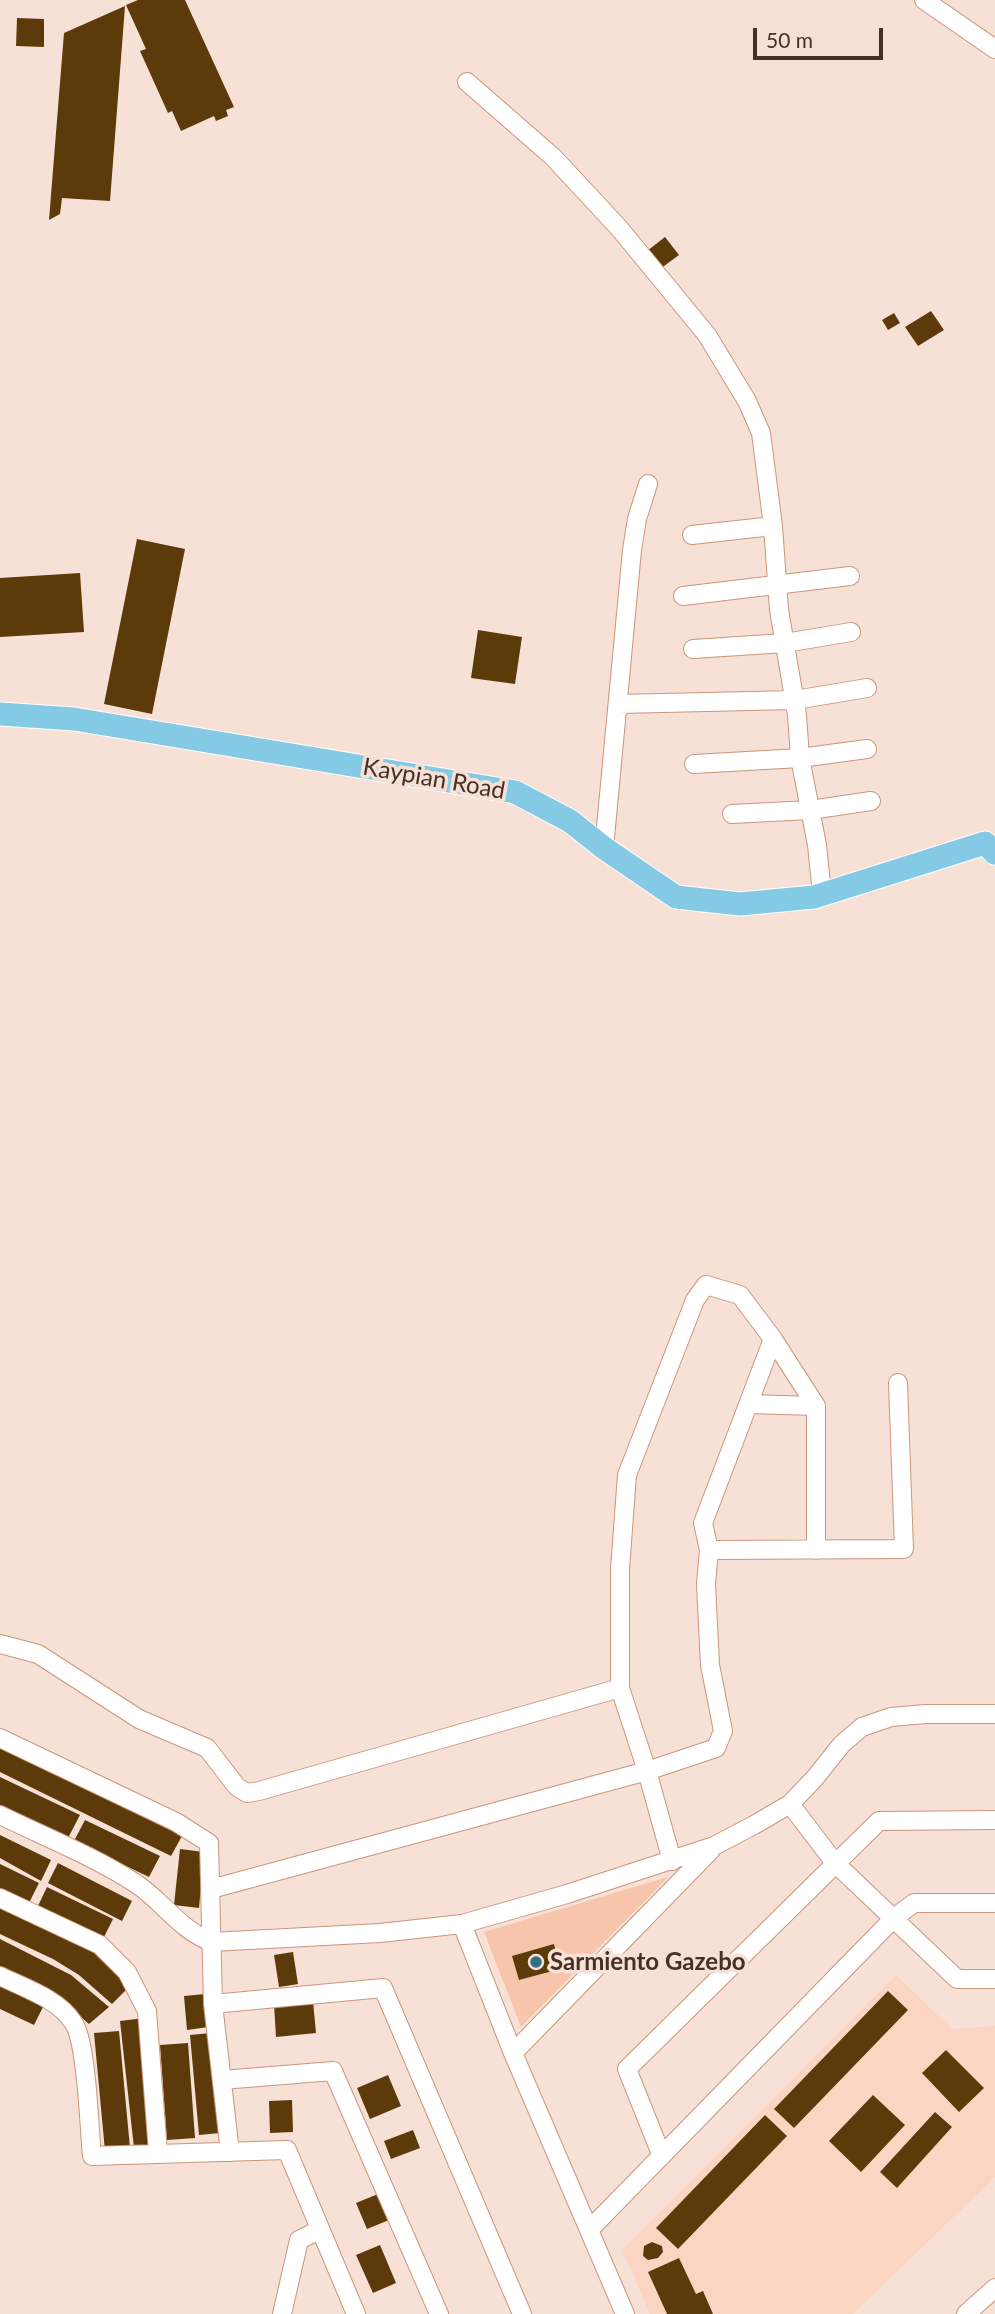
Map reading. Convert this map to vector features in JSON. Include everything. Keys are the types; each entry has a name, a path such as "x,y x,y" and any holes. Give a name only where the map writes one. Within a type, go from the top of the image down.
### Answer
{"main road":[{"name":"Kaypian Road","path":"0,715 74,719 516,793 570,821 604,848 676,897 740,904 814,897 992,843"}],"street":[{"path":"924,0 995,49"},
{"path":"467,82 563,167 619,228 706,335 747,401 761,433 773,526 776,585 795,700 800,758 817,845 822,894"},
{"path":"604,848 632,550 637,519 648,484"},
{"path":"692,535 773,526"},
{"path":"683,596 850,576"},
{"path":"693,649 785,643 851,632"},
{"path":"618,704 795,700 867,688"},
{"path":"694,764 800,758 867,749"},
{"path":"732,814 810,810 871,801"},
{"path":"672,1861 620,1688 620,1569 627,1475 695,1300 706,1285 740,1295 773,1339 816,1406 816,1550"},
{"path":"211,1889 647,1771 716,1748 723,1731 710,1665 706,1584 709,1550 704,1523 773,1339"},
{"path":"709,1550 904,1549 898,1383"},
{"path":"749,1404 816,1406"},
{"path":"0,1644 38,1654 139,1718 207,1748 237,1787 247,1793 620,1688"},
{"path":"0,1815 112,1869 138,1885 197,1937 212,1942 380,1933 462,1924 714,1846 790,1804 842,1744 862,1727 891,1717 995,1714"},
{"path":"0,1738 176,1822 209,1843 213,2004 230,2152"},
{"path":"790,1804 835,1863 957,1979 995,1979"},
{"path":"662,2154 627,2069 879,1821 995,1820"},
{"path":"513,2053 714,1846"},
{"path":"0,1898 100,1945 127,1972 146,2011 159,2152"},
{"path":"590,2229 894,1918 914,1903 995,1903"},
{"path":"462,1924 513,2053 625,2314"},
{"path":"0,1976 47,1999 73,2021 81,2040 92,2155 287,2150 356,2314"},
{"path":"213,2004 383,1988 522,2314"},
{"path":"222,2080 333,2071 439,2314"},
{"path":"282,2314 299,2240 320,2230"},
{"path":"966,2314 995,2288"}],"shaded area":[{"path":"668,1877 521,2027 484,1932"},
{"path":"896,1975 952,2029 995,2026 995,2177 853,2314 650,2314 622,2250"}],"building":[{"path":"138,0 185,0 234,107 226,110 228,116 216,121 214,116 181,131 172,111 168,113 140,51 146,49 126,5"},
{"path":"125,6 110,201 62,198 60,214 49,220 64,33"},
{"path":"17,18 44,19 44,47 16,46"},
{"path":"665,237 679,255 660,269 647,251"},
{"path":"931,311 944,330 918,346 905,327"},
{"path":"894,313 900,323 888,330 882,320"},
{"path":"137,539 185,549 152,714 104,704"},
{"path":"80,573 84,632 0,637 0,578"},
{"path":"478,630 522,637 515,684 471,678"},
{"path":"0,1746 182,1836 171,1856 0,1772"},
{"path":"0,1777 80,1815 68,1838 0,1805"},
{"path":"85,1820 160,1856 149,1877 74,1841"},
{"path":"0,1835 51,1860 41,1881 0,1858"},
{"path":"180,1849 204,1852 199,1908 174,1905"},
{"path":"58,1863 132,1901 122,1921 48,1883"},
{"path":"0,1864 39,1883 29,1903 0,1889"},
{"path":"47,1887 113,1919 104,1937 38,1906"},
{"path":"0,1906 91,1950 129,1987 112,2004 79,1975 53,1959 0,1934"},
{"path":"0,1939 71,1975 109,2007 89,2024 51,1991 0,1967"},
{"name":"Sarmiento Gazebo","path":"554,1944 560,1969 519,1980 512,1956"},
{"path":"293,1952 298,1984 279,1987 274,1955"},
{"path":"0,1986 43,2007 34,2025 0,2009"},
{"path":"888,1991 908,2010 794,2128 774,2109"},
{"path":"205,1994 208,2027 187,2030 184,1996"},
{"path":"313,2001 316,2033 276,2037 274,2004"},
{"path":"144,2018 157,2146 134,2148 120,2021"},
{"path":"119,2031 130,2148 105,2151 94,2033"},
{"path":"211,2033 220,2133 199,2135 190,2035"},
{"path":"188,2043 195,2138 167,2140 160,2045"},
{"path":"946,2050 984,2088 959,2112 922,2073"},
{"path":"388,2075 401,2106 370,2119 357,2088"},
{"path":"873,2095 905,2125 861,2172 829,2141"},
{"path":"292,2100 293,2132 270,2133 269,2101"},
{"path":"935,2112 952,2127 897,2188 880,2172"},
{"path":"765,2115 787,2136 678,2249 656,2228"},
{"path":"413,2130 420,2148 391,2159 384,2141"},
{"path":"378,2194 389,2220 367,2229 356,2203"},
{"path":"652,2242 662,2246 663,2252 658,2258 648,2260 643,2256 644,2246"},
{"path":"380,2245 396,2283 373,2293 356,2255"},
{"path":"679,2258 696,2294 703,2291 713,2314 667,2314 648,2272"}],"place":[{"name":"Sarmiento Gazebo","path":"536,1962"}]}
